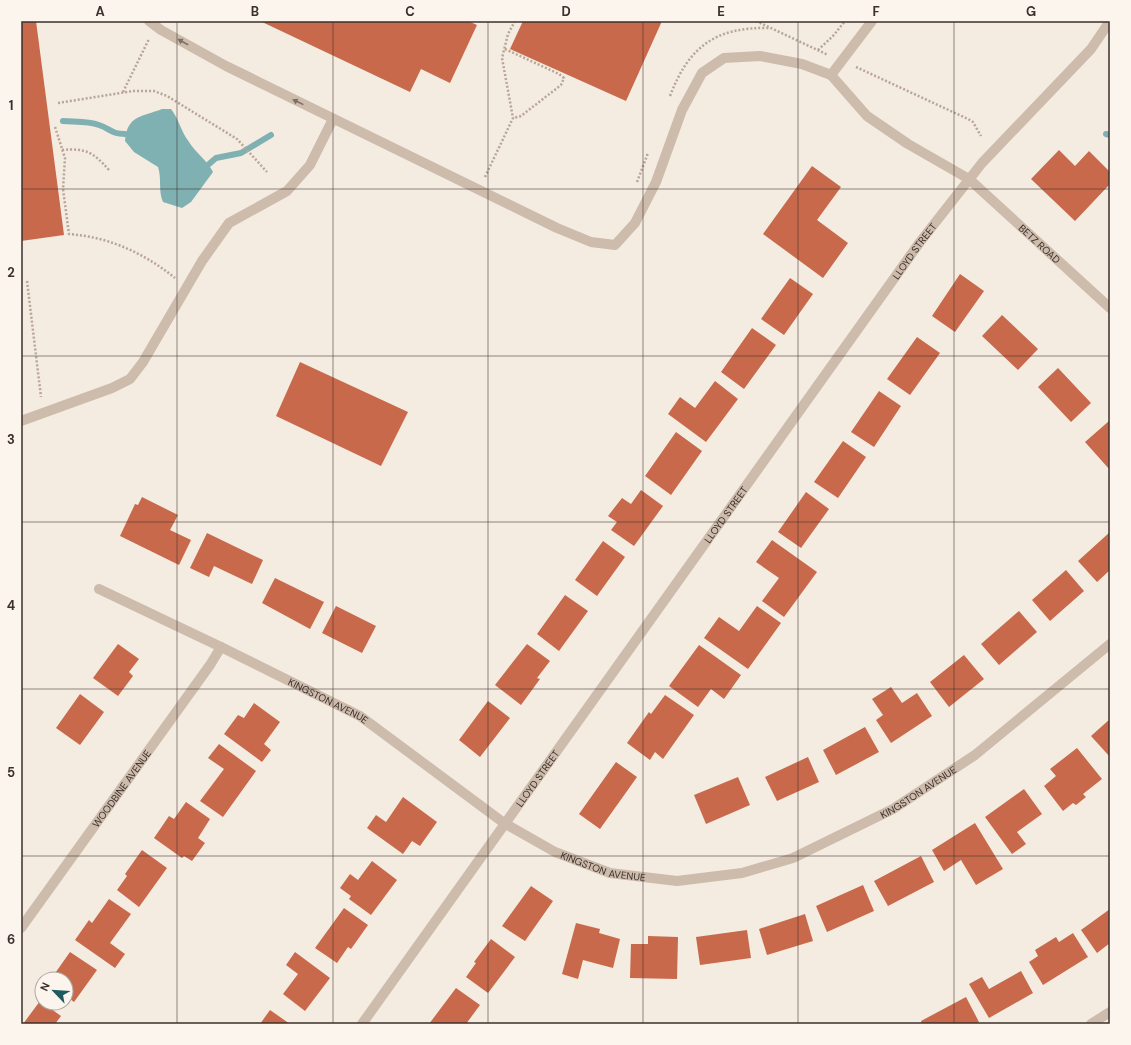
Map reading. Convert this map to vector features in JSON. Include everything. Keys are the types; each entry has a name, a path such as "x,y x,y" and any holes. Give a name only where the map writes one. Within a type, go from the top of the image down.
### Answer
{"street":[{"path":"152,23 226,66 557,228 591,242 615,245 635,223 656,182 682,110 702,72 724,58 760,56 802,64 831,75 872,21"},
{"name":"LLOYD STREET","path":"362,1024 504,823 746,488 920,242 982,163 1091,49 1110,21"},
{"name":"BETZ ROAD","path":"831,75 867,116 908,144 969,179 1110,308"},
{"path":"21,421 112,388 130,379 143,362 202,261 229,224 287,191 310,166 333,119"},
{"name":"KINGSTON AVENUE","path":"99,589 221,647 360,716 504,823 555,852 610,874 677,881 742,873 792,858 893,809 975,755 1110,644"},
{"name":"WOODBINE AVENUE","path":"21,928 210,665 221,647"},
{"path":"1091,1024 1110,1012"}],"path":[{"path":"488,171 513,118 503,64 508,34 515,21"},
{"path":"756,21 973,122 981,136"},
{"path":"818,50 833,36 845,21"},
{"path":"123,93 152,23"},
{"path":"505,49 559,74 564,78 561,85 521,116 513,118"},
{"path":"58,103 123,93 154,91 168,96 237,139 267,172"},
{"path":"55,128 65,166 63,189 69,234 90,236 124,246 187,287"},
{"path":"62,150 77,148 87,150 100,160 109,170"},
{"path":"27,281 41,398"}],"water":[{"path":"162,109 171,109 186,138 213,172 191,202 182,208 163,202 158,167 134,152 125,141 126,132 132,122 137,118"}],"building":[{"path":"21,21 36,21 64,235 21,241"},
{"path":"260,21 468,21 477,25 450,83 421,69 410,92"},
{"path":"523,21 662,21 626,101 510,49"},
{"path":"1059,150 1075,166 1089,151 1110,172 1110,184 1075,221 1031,179"},
{"path":"812,166 841,187 817,220 848,243 823,278 763,234"},
{"path":"960,274 984,291 955,332 932,316"},
{"path":"790,278 813,294 784,335 761,319"},
{"path":"1002,315 1038,349 1018,370 982,336"},
{"path":"752,328 776,345 744,389 721,372"},
{"path":"917,337 940,353 910,395 887,379"},
{"path":"300,362 408,412 381,466 276,416"},
{"path":"1058,368 1091,403 1071,422 1038,387"},
{"path":"715,381 738,399 706,442 668,414 680,397 695,408"},
{"path":"879,391 901,406 874,447 851,432"},
{"path":"1109,421 1110,423 1110,470 1085,442"},
{"path":"676,432 702,451 671,495 645,476"},
{"path":"843,441 866,457 838,498 814,482"},
{"path":"641,490 663,506 634,546 611,530 617,522 608,516 622,498 631,504"},
{"path":"806,492 829,509 801,548 778,532"},
{"path":"142,497 178,515 170,530 191,540 179,565 120,536 135,504 138,505"},
{"path":"1110,532 1110,570 1097,582 1078,561"},
{"path":"207,533 263,560 252,584 214,566 209,577 190,568"},
{"path":"772,540 817,572 784,617 762,601 779,578 756,562"},
{"path":"603,541 625,557 597,596 575,580"},
{"path":"1066,570 1084,591 1050,621 1032,600"},
{"path":"275,578 324,602 310,629 262,603"},
{"path":"565,595 588,611 559,651 537,634"},
{"path":"336,606 376,626 362,653 322,633"},
{"path":"757,606 781,623 748,669 704,638 719,617 739,631"},
{"path":"1019,611 1037,632 999,665 981,644"},
{"path":"118,644 139,659 129,672 133,676 118,696 93,678"},
{"path":"527,644 550,661 537,678 540,679 521,705 495,685"},
{"path":"699,645 741,675 724,699 711,689 698,707 669,686"},
{"path":"964,655 984,679 949,707 930,682"},
{"path":"891,687 902,703 917,693 932,716 891,743 876,720 883,715 872,699"},
{"path":"80,694 104,712 80,745 56,728"},
{"path":"665,695 694,715 663,759 655,752 650,760 627,743 649,712 651,714"},
{"path":"488,701 510,718 480,757 459,740"},
{"path":"254,703 280,722 264,744 271,750 262,762 224,734 238,715 244,718"},
{"path":"1110,719 1110,757 1091,736"},
{"path":"865,727 879,752 836,775 823,750"},
{"path":"219,744 256,771 223,817 200,801 224,769 208,758"},
{"path":"1077,748 1102,779 1083,794 1086,797 1076,805 1073,803 1063,811 1044,786 1056,776 1050,769"},
{"path":"808,757 819,782 777,801 765,777"},
{"path":"616,762 637,777 600,829 579,814"},
{"path":"738,777 750,805 706,824 694,795"},
{"path":"1024,789 1042,814 1017,832 1026,844 1012,854 985,817"},
{"path":"403,797 437,822 420,846 412,841 403,854 367,828 376,815 386,822"},
{"path":"186,802 210,819 198,838 205,843 192,861 184,856 182,858 154,838 169,816 174,819"},
{"path":"975,823 1003,869 976,885 961,860 944,871 932,850"},
{"path":"142,850 167,868 139,907 117,890 127,876 125,874"},
{"path":"921,856 934,882 888,906 874,881"},
{"path":"372,861 397,880 371,915 349,899 351,896 340,888 350,874 358,880"},
{"path":"863,885 874,911 827,932 816,906"},
{"path":"531,886 553,901 525,941 502,926"},
{"path":"109,899 131,914 110,943 125,954 115,968 75,940 89,920 92,923"},
{"path":"344,908 368,925 351,949 348,947 337,963 315,948"},
{"path":"1110,909 1110,943 1097,953 1081,930"},
{"path":"805,914 813,941 767,955 759,929"},
{"path":"576,923 600,929 599,933 620,939 613,968 583,960 578,979 562,974"},
{"path":"747,930 751,958 700,965 696,937"},
{"path":"1073,933 1088,957 1043,985 1029,962 1038,956 1035,950 1056,937 1059,942"},
{"path":"648,936 678,937 677,979 630,978 631,944 648,944"},
{"path":"491,939 515,957 488,993 466,977 476,963 474,962"},
{"path":"70,952 97,970 74,1002 74,971 57,971"},
{"path":"295,952 330,978 305,1011 283,994 298,974 286,965"},
{"path":"1021,971 1033,993 989,1018 969,984 982,977 989,989"},
{"path":"456,988 480,1005 466,1024 429,1024"},
{"path":"966,997 979,1022 975,1024 922,1024 921,1021"},
{"path":"34,1009 34,1011 54,1011 61,1016 55,1024 23,1024"},
{"path":"270,1010 290,1024 260,1024"}],"waterway":[{"path":"63,121 86,122 120,134 125,134"},
{"path":"1106,134 1110,135"},
{"path":"209,164 216,158 241,153 271,135"}]}
